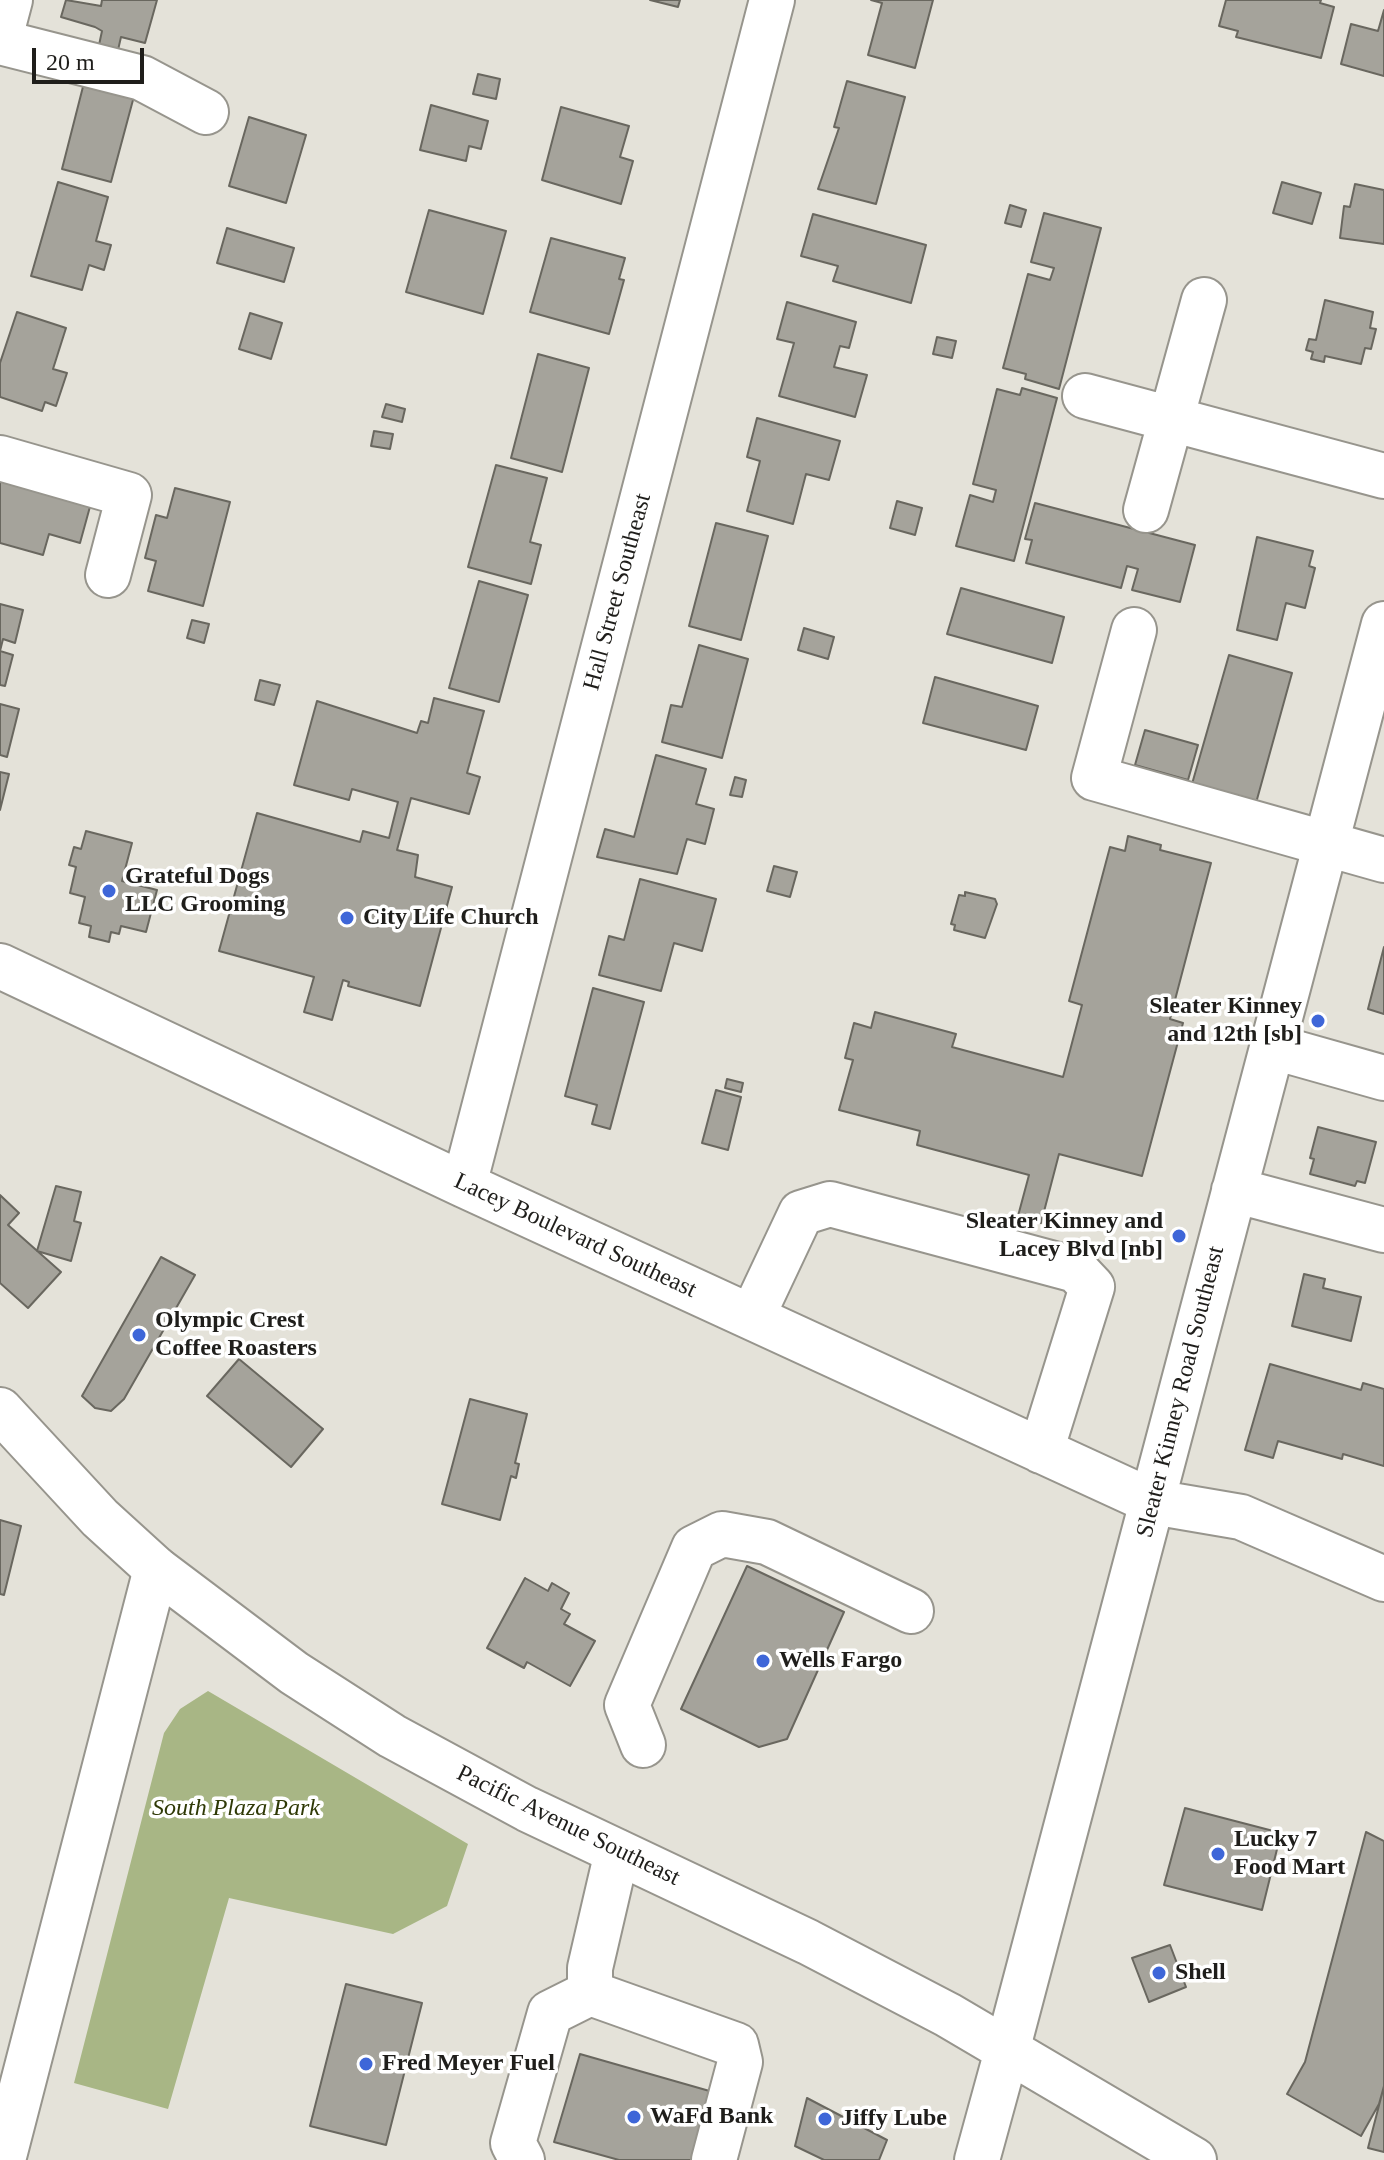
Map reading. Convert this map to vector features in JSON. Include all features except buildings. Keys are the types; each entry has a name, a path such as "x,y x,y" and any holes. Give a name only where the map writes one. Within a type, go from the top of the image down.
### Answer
{"street":[{"path":"10,0 0,40 142,78 206,112"},
{"name":"Hall Street Southeast","path":"464,1185 772,0"},
{"path":"1146,510 1204,300"},
{"path":"1085,396 1384,476"},
{"path":"0,458 129,495 108,575"},
{"name":"Sleater Kinney Road Southeast","path":"977,2160 1384,624"},
{"path":"1134,630 1094,778 1384,860"},
{"name":"Lacey Boulevard Southeast","path":"0,966 464,1185 1153,1502 1241,1517 1384,1579"},
{"path":"1274,1047 1384,1078"},
{"path":"1234,1190 1384,1230"},
{"path":"752,1317 801,1213 830,1204 1076,1270 1092,1287 1041,1451"},
{"name":"Pacific Avenue Southeast","path":"0,1410 100,1518 156,1569 294,1673 392,1736 527,1809 808,1942 1008,2047 1194,2160"},
{"path":"643,1745 627,1705 694,1548 722,1534 767,1542 911,1611"},
{"path":"3,2160 156,1569"},
{"path":"590,1993 590,1968 617,1852"},
{"path":"517,2152 550,2013 590,1993 736,2045 740,2062 714,2160"}],"green space":[{"name":"South Plaza Park","path":"208,1691 468,1844 447,1906 393,1934 229,1898 168,2109 74,2083 164,1733 180,1709"}],"place":[{"name":"Grateful Dogs LLC Grooming","path":"109,891"},
{"name":"City Life Church","path":"347,918"},
{"name":"Sleater Kinney and 12th [sb]","path":"1318,1021"},
{"name":"Sleater Kinney and Lacey Blvd [nb]","path":"1179,1236"},
{"name":"Olympic Crest Coffee Roasters","path":"139,1335"},
{"name":"Wells Fargo","path":"763,1661"},
{"name":"Lucky 7 Food Mart","path":"1218,1854"},
{"name":"Shell","path":"1159,1973"},
{"name":"Fred Meyer Fuel","path":"366,2064"},
{"name":"WaFd Bank","path":"634,2117"},
{"name":"Jiffy Lube","path":"825,2119"}]}
